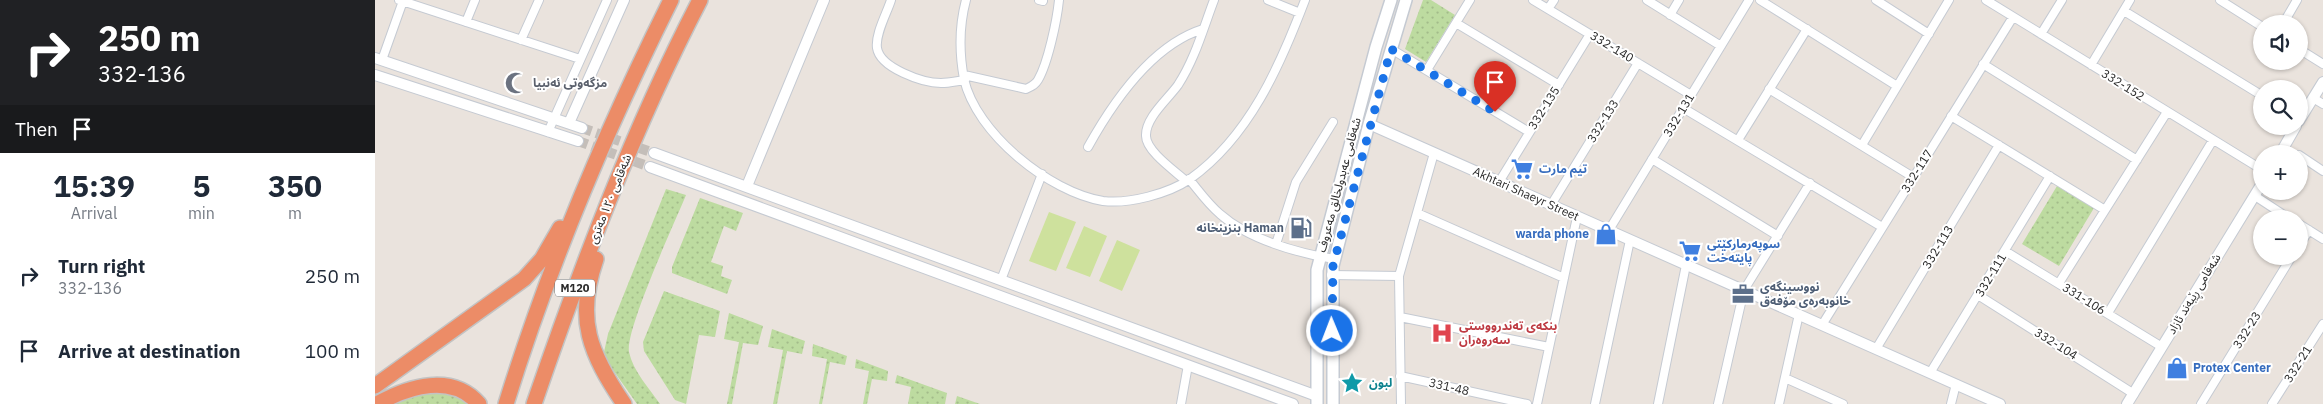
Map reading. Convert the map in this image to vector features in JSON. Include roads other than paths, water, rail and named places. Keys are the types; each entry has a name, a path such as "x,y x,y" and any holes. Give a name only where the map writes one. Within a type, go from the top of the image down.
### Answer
{"highway":[{"name":"M120","path":"506,404 538,310 591,174 671,0"},
{"name":"شەقامی ١٢٠ مەتری","path":"534,404 583,265 620,174 700,0"},
{"path":"375,386 533,271 548,250 591,174"},
{"path":"620,174 606,230 591,275 585,312 594,356 624,404"},
{"path":"377,404 409,390 443,384 467,392 479,404"}],"main road":[{"name":"شەقامی عەبدولخالق مەعروف","path":"1312,399 1317,279 1320,257 1376,47 1391,0"},
{"name":"شەقامی عەبدولخالق مەعروف","path":"1333,404 1331,274 1369,124 1406,0"}],"street":[{"path":"466,22 475,0"},
{"path":"521,40 539,0"},
{"path":"548,132 607,0"},
{"path":"569,124 624,0"},
{"path":"747,186 824,0"},
{"path":"891,0 877,44 879,54 884,62 926,82 942,83 964,78 1026,88 1034,85 1039,79 1049,49 1059,0"},
{"path":"966,0 960,38 964,78 975,105 993,134 1013,154 1042,174 1080,194 1116,202 1143,198 1187,180 1233,138 1249,117 1279,60 1305,0"},
{"path":"1214,0 1189,68 1152,118 1145,135 1148,146 1187,180 1221,215 1276,244 1320,257 1334,259"},
{"path":"1268,0 1300,13"},
{"path":"1427,70 1470,0"},
{"name":"332-140","path":"1533,0 1691,95"},
{"path":"1548,9 1554,0"},
{"path":"1647,0 1721,46"},
{"path":"1670,14 1679,0"},
{"name":"332-131","path":"1609,230 1749,0"},
{"path":"1760,0 1897,86"},
{"path":"1876,0 1929,34"},
{"path":"1862,145 1949,0"},
{"name":"332-152","path":"1986,0 2253,164"},
{"path":"2041,34 2062,0"},
{"path":"2091,65 2130,0"},
{"path":"2288,15 2297,0"},
{"path":"580,59 401,1 378,59 582,128"},
{"path":"2225,1 2253,20"},
{"path":"2124,11 2253,90"},
{"name":"332-117","path":"1822,325 2013,17"},
{"path":"1456,23 1559,85"},
{"path":"1087,147 1124,91 1159,54 1179,38 1203,29"},
{"path":"1738,140 1807,30"},
{"name":"332-135","path":"1499,182 1590,34"},
{"path":"1391,49 1529,132"},
{"path":"2308,55 2323,64"},
{"name":"332-133","path":"1551,205 1638,63"},
{"path":"1983,64 2137,160"},
{"path":"375,75 578,141"},
{"path":"2308,106 2323,82"},
{"path":"1769,89 1913,177"},
{"path":"2313,98 2323,104"},
{"path":"1683,108 1882,227"},
{"path":"2059,284 2167,112"},
{"path":"1951,116 2105,210"},
{"path":"1276,244 1297,182 1333,122"},
{"name":"Akhtari Shaeyr Street","path":"1369,124 2000,404"},
{"path":"2107,313 2213,140"},
{"name":"332-113","path":"1876,349 1999,145"},
{"path":"654,153 1039,294 1312,399"},
{"path":"1401,404 1399,276 1434,153"},
{"path":"1652,159 1778,236"},
{"path":"2308,161 2323,170"},
{"path":"650,167 1293,404"},
{"path":"1001,280 1042,174"},
{"name":"332-111","path":"1930,372 2050,176"},
{"path":"1717,404 1744,290 1810,183"},
{"name":"شەقامی ڕێبەند ئازاد","path":"2127,404 2253,199"},
{"path":"2261,200 2276,210"},
{"path":"1417,213 1564,278"},
{"path":"1537,404 1577,216"},
{"path":"2309,230 2323,239"},
{"path":"1595,404 1629,240"},
{"name":"331-106","path":"2005,251 2162,347"},
{"path":"1658,404 1686,265"},
{"name":"332-23","path":"2201,404 2287,265"},
{"path":"1331,274 1399,276"},
{"path":"1034,308 1039,294"},
{"name":"332-104","path":"1978,295 2134,394"},
{"path":"1779,404 1799,314"},
{"path":"1399,317 1549,347"},
{"name":"332-21","path":"2272,404 2323,324"},
{"path":"1181,404 1188,365"},
{"name":"331-48","path":"1401,376 1527,404"},
{"path":"1785,378 1843,404"},
{"path":"1951,404 1956,384"}],"tunnel":[{"path":"582,128 654,153"},
{"path":"578,141 650,167"}],"place":[{"name":"مزگەوتی ئەنبیا","path":"516,83"},
{"name":"تيم مارت","path":"1522,169"},
{"name":"بنزینخانە Haman","path":"1301,228"},
{"name":"warda phone","path":"1606,234"},
{"name":"سوپەرمارکێتی پایتەخت","path":"1690,251"},
{"name":"نووسینگەی خانوبەرەی مۆفەق","path":"1743,294"},
{"name":"بنکەی تەندرووستی سەروەران","path":"1442,333"},
{"name":"Protex Center","path":"2177,368"},
{"name":"لبون","path":"1352,383"}]}
